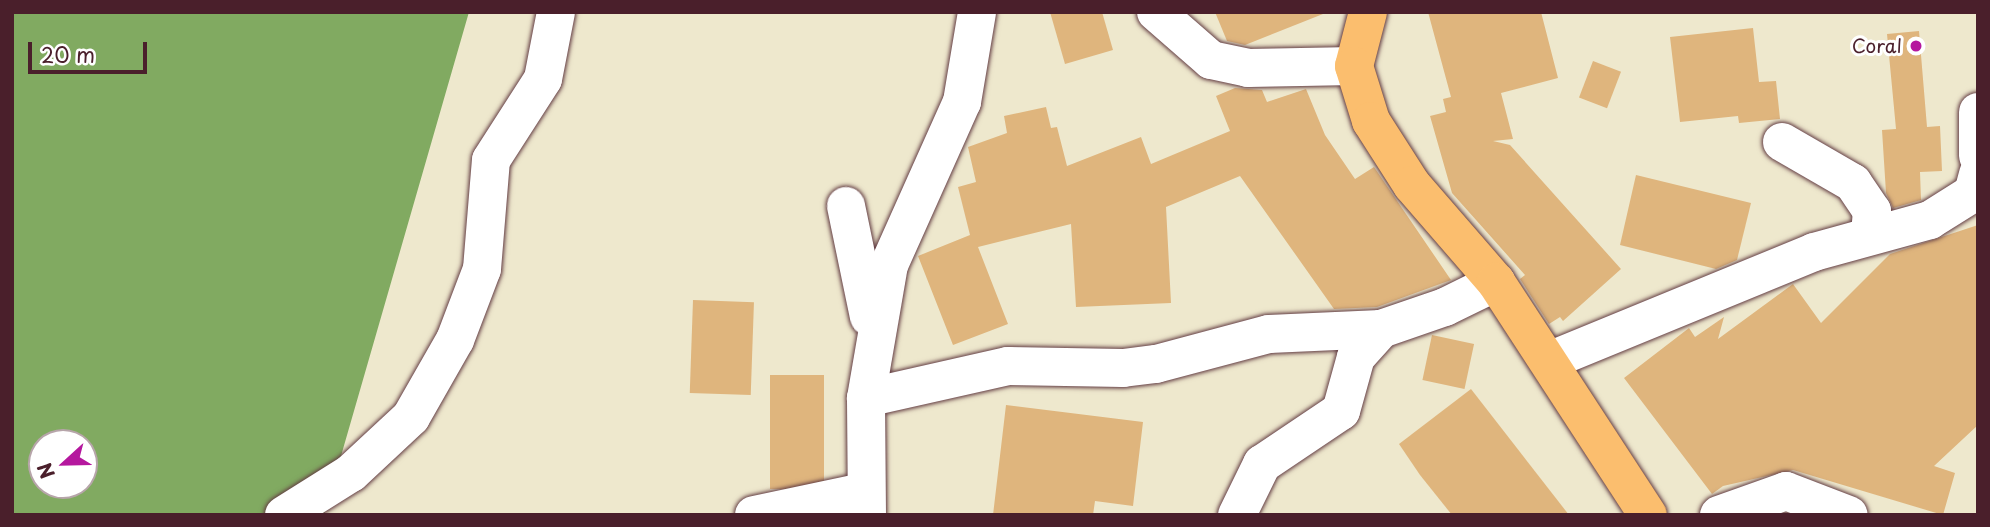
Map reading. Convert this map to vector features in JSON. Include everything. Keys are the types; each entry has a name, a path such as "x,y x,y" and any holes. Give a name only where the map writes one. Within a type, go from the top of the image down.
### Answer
{"main road":[{"path":"1368,12 1354,66 1371,121 1412,185 1496,282 1551,360 1648,515"}],"street":[{"path":"284,515 351,473 411,417 455,340 482,269 491,160 543,79 556,12"},
{"path":"754,515 865,503 866,398 872,343 888,265 962,102 977,12"},
{"path":"1156,12 1178,36 1211,60 1248,68 1354,66"},
{"path":"1978,112 1978,156"},
{"path":"1782,142 1853,183 1872,211 1870,235"},
{"path":"1551,360 1814,252 1930,220 1973,193 1978,174"},
{"path":"846,206 867,288 872,343"},
{"path":"866,398 1008,366 1123,368 1156,364 1269,334 1381,329 1496,282"},
{"path":"1237,515 1262,464 1341,411 1356,358 1381,329"},
{"path":"1719,515 1786,491 1849,515"}],"green space":[{"path":"12,12 469,12 324,515 12,515"}],"building":[{"path":"1050,12 1102,12 1113,50 1065,64"},
{"path":"1215,12 1323,14 1245,45 1227,41"},
{"path":"1428,12 1541,12 1558,78 1501,93 1513,139 1493,141 1510,145 1621,269 1563,321 1560,317 1549,324 1520,279 1525,275 1452,193 1430,116 1446,112 1443,99 1451,97"},
{"path":"1753,28 1759,82 1776,81 1780,119 1739,123 1738,116 1680,122 1670,37"},
{"path":"1919,31 1927,127 1940,126 1942,171 1920,172 1921,200 1893,208 1886,193 1882,130 1896,129 1887,34"},
{"path":"1593,61 1621,72 1607,108 1579,97"},
{"path":"1235,88 1262,90 1267,102 1306,89 1325,135 1355,179 1374,167 1451,280 1377,307 1334,309 1240,176 1166,207 1171,303 1076,307 1071,224 978,247 1008,324 953,345 918,256 970,235 958,187 976,182 968,147 1007,133 1004,116 1046,107 1051,128 1057,127 1067,166 1141,137 1151,164 1230,131 1216,96"},
{"path":"1636,175 1751,203 1737,260 1716,269 1620,245"},
{"path":"1978,225 1978,425 1934,466 1955,473 1943,515 1793,470 1723,486 1712,494 1624,378 1689,328 1695,337 1724,317 1718,339 1793,284 1821,323 1890,254"},
{"path":"693,300 754,302 751,395 690,393"},
{"path":"1432,335 1474,344 1464,389 1422,380"},
{"path":"770,375 824,375 824,489 770,489"},
{"path":"1471,389 1569,515 1452,515 1420,475 1399,444"},
{"path":"1006,405 1143,422 1133,506 1095,501 1093,515 993,515"}],"place":[{"name":"Coral","path":"1916,46"}]}
